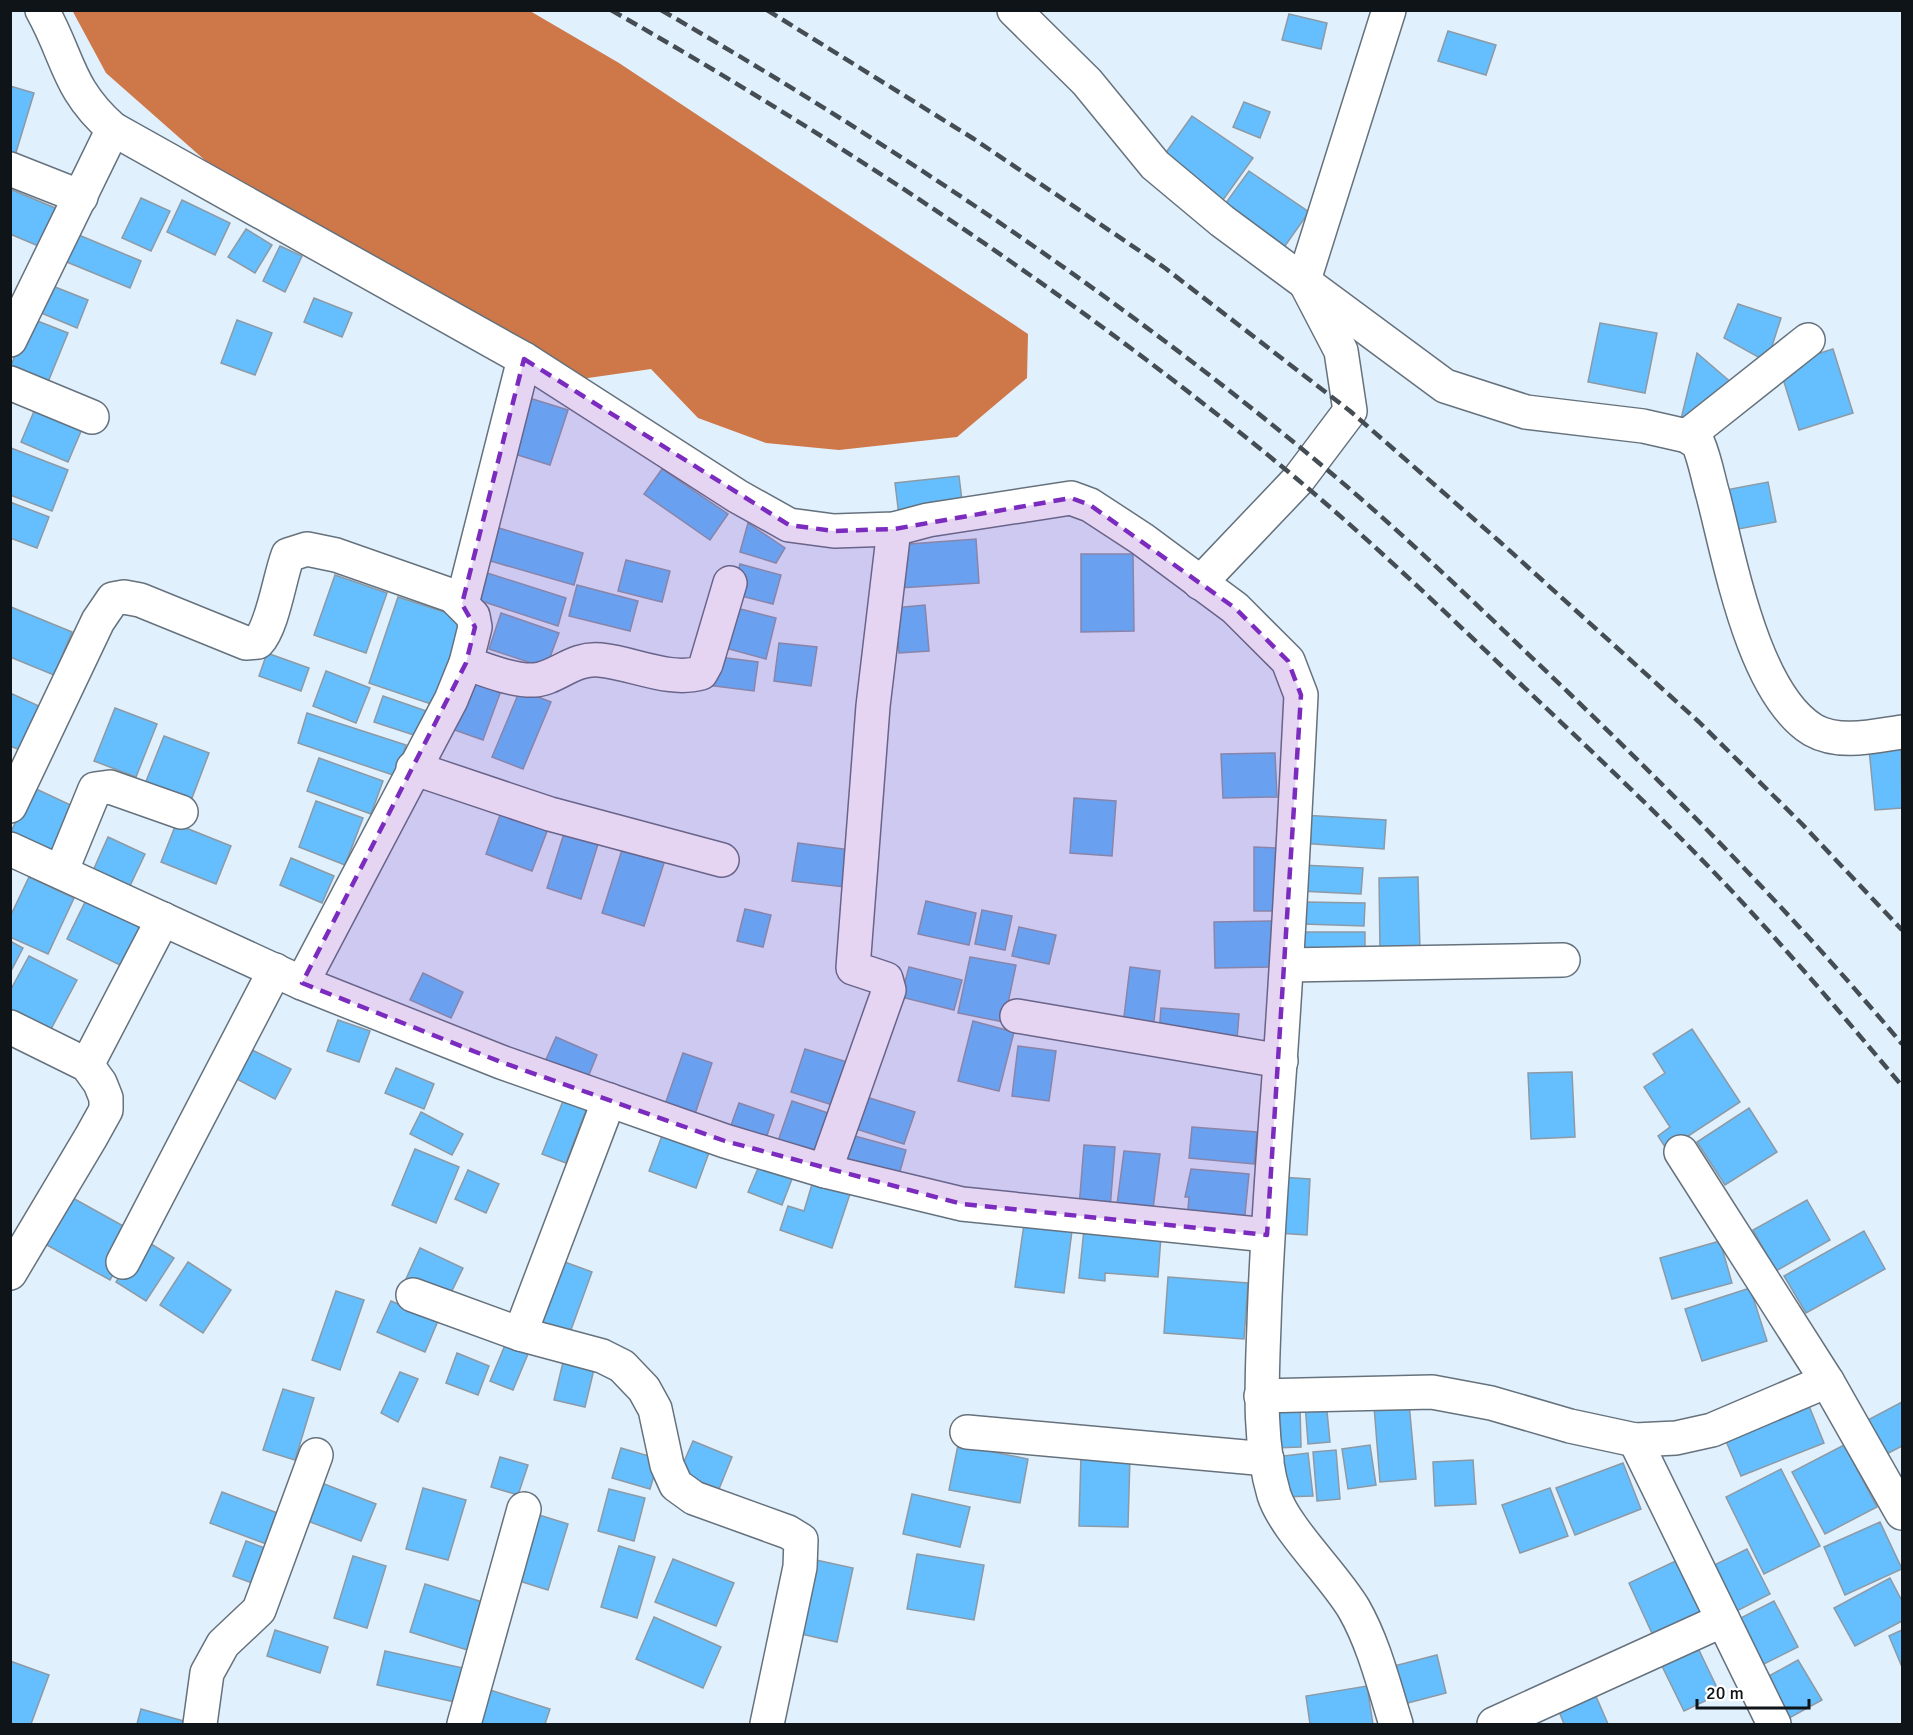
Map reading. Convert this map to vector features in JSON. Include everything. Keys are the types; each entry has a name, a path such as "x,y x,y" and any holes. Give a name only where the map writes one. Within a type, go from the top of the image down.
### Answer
{"street":[{"path":"42,10 75,85 92,111 113,129 524,359 737,496 789,525 834,531 894,529 928,520 1071,498 1090,505 1133,533 1235,608 1288,661 1301,695 1281,1061 1267,1235 1261,1395 1267,1459 1275,1498 1295,1531 1341,1589 1369,1638 1396,1725"},
{"path":"1014,10 1087,82 1155,165 1222,221 1445,386 1526,412 1642,426 1687,436 1698,443 1745,616 1770,680 1790,710 1814,730 1838,738 1867,738 1902,732"},
{"path":"1200,583 1298,480 1350,411 1341,351 1304,280 1389,10"},
{"path":"10,340 113,129"},
{"path":"10,170 81,196"},
{"path":"1687,436 1808,339"},
{"path":"462,604 524,359"},
{"path":"10,383 93,417"},
{"path":"825,1171 889,990 886,979 853,968 852,958 859,913 873,706 894,529"},
{"path":"10,806 20,762 98,621 113,599 124,597 140,600 246,643 258,642 269,625 279,580 288,555 308,549 336,555 453,596 473,616 475,627 466,663 451,700 123,1262"},
{"path":"466,663 535,680 551,675 564,667 598,660 681,676 700,673 706,664 730,583"},
{"path":"413,768 550,814 722,860"},
{"path":"61,872 89,798 95,789 110,787 180,812"},
{"path":"10,849 289,976 501,1062 725,1141 825,1171 962,1204 1267,1235"},
{"path":"87,1065 164,919"},
{"path":"1287,965 1563,960"},
{"path":"1017,1016 1281,1061"},
{"path":"10,1027 87,1065 106,1098 106,1110 19,1239 10,1273"},
{"path":"520,1334 609,1100"},
{"path":"1681,1152 1827,1381 1902,1513"},
{"path":"413,1296 520,1334 602,1356 622,1366 644,1389 656,1409 667,1465 676,1485 694,1498 779,1528 801,1540 800,1567 767,1725"},
{"path":"1261,1395 1432,1392 1491,1403 1570,1426 1635,1440 1676,1438 1712,1430 1827,1381"},
{"path":"967,1432 1267,1459"},
{"path":"1635,1440 1774,1725"},
{"path":"200,1725 207,1673 223,1644 259,1610 316,1455"},
{"path":"464,1725 524,1509"},
{"path":"1494,1725 1723,1620"}],"highlighted area":[{"path":"524,359 789,525 834,531 894,529 1071,498 1090,505 1235,608 1288,661 1301,695 1267,1235 962,1204 725,1141 501,1062 302,983 466,663 475,627 462,604"}],"shaded area":[{"path":"72,10 530,11 619,63 1028,334 1027,378 957,437 839,450 766,443 698,418 651,369 581,379 266,214 106,73"}],"building":[{"path":"1289,14 1327,23 1321,49 1282,40"},
{"path":"1448,31 1496,45 1486,75 1438,61"},
{"path":"10,86 34,93 14,159 10,158"},
{"path":"1244,102 1270,112 1260,138 1233,127"},
{"path":"1192,116 1253,158 1218,207 1157,165"},
{"path":"1249,171 1309,212 1280,253 1220,211"},
{"path":"10,189 60,210 43,248 10,234"},
{"path":"141,198 170,211 151,251 122,238"},
{"path":"182,200 230,223 215,255 167,232"},
{"path":"246,229 272,245 255,273 228,257"},
{"path":"74,233 141,261 130,288 62,260"},
{"path":"280,246 302,256 285,292 263,281"},
{"path":"50,285 88,300 77,328 39,312"},
{"path":"314,298 352,313 342,337 304,322"},
{"path":"1738,304 1781,318 1767,362 1724,338"},
{"path":"30,318 68,333 46,387 10,368"},
{"path":"237,320 272,333 255,375 221,363"},
{"path":"1600,323 1657,333 1645,393 1588,382"},
{"path":"1833,349 1853,413 1799,430 1779,366"},
{"path":"1697,353 1733,384 1690,429 1681,419"},
{"path":"523,396 568,410 550,465 505,451"},
{"path":"35,409 82,429 68,462 21,442"},
{"path":"11,448 68,470 52,511 10,495"},
{"path":"662,469 728,514 710,540 644,494"},
{"path":"959,476 963,509 899,516 895,483"},
{"path":"1768,482 1776,522 1728,531 1720,491"},
{"path":"10,502 49,517 37,548 10,538"},
{"path":"748,523 785,548 776,563 740,552"},
{"path":"489,525 583,553 574,585 480,558"},
{"path":"976,539 979,583 899,588 896,545"},
{"path":"1081,554 1133,554 1134,631 1081,632"},
{"path":"626,560 670,571 662,602 618,591"},
{"path":"740,564 781,575 773,604 733,594"},
{"path":"481,571 566,598 558,626 472,598"},
{"path":"335,575 387,593 366,653 314,635"},
{"path":"577,585 638,601 630,631 569,616"},
{"path":"398,597 463,618 434,705 369,683"},
{"path":"925,605 929,651 899,653 894,608"},
{"path":"729,606 776,618 766,659 718,646"},
{"path":"11,607 72,632 54,675 10,657"},
{"path":"501,613 559,633 546,668 489,649"},
{"path":"779,643 817,647 811,686 774,681"},
{"path":"267,653 309,668 301,691 259,676"},
{"path":"711,656 758,662 754,691 707,685"},
{"path":"326,671 370,688 356,723 313,706"},
{"path":"471,676 502,688 483,740 452,729"},
{"path":"520,690 551,702 523,769 492,757"},
{"path":"10,693 50,711 30,754 10,746"},
{"path":"383,696 429,712 420,737 374,722"},
{"path":"115,708 157,724 136,777 94,761"},
{"path":"307,713 406,745 396,776 298,743"},
{"path":"164,736 209,753 189,806 143,789"},
{"path":"1901,746 1902,808 1875,810 1869,749"},
{"path":"1275,753 1277,797 1223,798 1221,754"},
{"path":"319,758 383,781 371,814 307,791"},
{"path":"32,787 75,807 53,854 10,834"},
{"path":"1074,798 1116,801 1112,856 1070,853"},
{"path":"316,801 363,818 345,865 299,847"},
{"path":"504,804 551,821 532,871 486,854"},
{"path":"1302,815 1386,820 1384,849 1300,843"},
{"path":"176,824 231,846 216,884 161,862"},
{"path":"565,830 599,841 581,899 547,888"},
{"path":"108,837 145,854 128,890 92,873"},
{"path":"798,843 850,850 845,887 792,881"},
{"path":"1254,847 1276,848 1276,911 1254,911"},
{"path":"622,850 664,863 644,926 602,913"},
{"path":"291,858 334,876 322,903 280,885"},
{"path":"1301,865 1363,868 1361,894 1299,891"},
{"path":"29,877 74,898 48,954 10,937 10,917"},
{"path":"1418,877 1420,950 1380,951 1379,878"},
{"path":"89,894 152,925 130,970 67,939"},
{"path":"926,901 976,913 969,945 918,934"},
{"path":"1304,902 1365,903 1364,926 1303,924"},
{"path":"745,909 771,915 763,947 737,941"},
{"path":"982,910 1012,916 1005,950 975,944"},
{"path":"1273,921 1274,967 1215,968 1214,922"},
{"path":"1019,927 1056,935 1049,964 1012,956"},
{"path":"1304,932 1365,932 1365,954 1304,955"},
{"path":"10,941 23,948 10,973"},
{"path":"29,956 77,980 50,1031 10,1010 10,991"},
{"path":"970,957 1016,965 1004,1022 958,1013"},
{"path":"909,967 962,980 954,1010 901,997"},
{"path":"1130,967 1160,971 1153,1029 1123,1025"},
{"path":"423,973 463,992 451,1018 410,1000"},
{"path":"1161,1008 1239,1014 1237,1040 1159,1034"},
{"path":"338,1020 370,1031 359,1062 327,1051"},
{"path":"973,1021 1014,1032 999,1091 958,1081"},
{"path":"1692,1029 1740,1102 1667,1150 1658,1136 1670,1127 1644,1087 1665,1073 1653,1054"},
{"path":"556,1037 597,1055 586,1082 544,1064"},
{"path":"1018,1046 1056,1051 1049,1101 1012,1096"},
{"path":"248,1048 291,1069 275,1099 233,1077"},
{"path":"805,1049 850,1063 836,1106 791,1092"},
{"path":"683,1053 712,1063 692,1123 662,1113"},
{"path":"396,1068 434,1084 424,1109 385,1093"},
{"path":"1572,1072 1575,1137 1531,1139 1528,1073"},
{"path":"565,1096 588,1105 566,1163 542,1154"},
{"path":"863,1096 915,1112 904,1144 853,1128"},
{"path":"792,1101 837,1116 822,1157 778,1141"},
{"path":"739,1103 774,1115 764,1144 729,1131"},
{"path":"1749,1108 1777,1152 1725,1185 1697,1142"},
{"path":"421,1112 463,1134 452,1155 410,1134"},
{"path":"1192,1127 1257,1132 1254,1164 1189,1158"},
{"path":"663,1133 710,1150 696,1188 649,1171"},
{"path":"851,1135 906,1150 897,1182 842,1166"},
{"path":"1084,1145 1115,1147 1110,1209 1079,1207"},
{"path":"415,1149 459,1167 436,1223 392,1205"},
{"path":"1124,1151 1160,1154 1152,1217 1116,1212"},
{"path":"759,1166 792,1179 782,1205 748,1192"},
{"path":"1191,1169 1249,1174 1244,1224 1187,1220 1189,1197 1185,1197"},
{"path":"468,1170 499,1184 486,1213 455,1199"},
{"path":"1280,1177 1310,1179 1307,1235 1277,1233"},
{"path":"813,1181 850,1194 832,1248 780,1230 788,1206 804,1211"},
{"path":"71,1197 136,1233 110,1280 45,1244"},
{"path":"1807,1200 1830,1240 1776,1271 1753,1230"},
{"path":"1024,1224 1072,1231 1064,1293 1015,1287"},
{"path":"1084,1229 1161,1236 1158,1277 1105,1273 1105,1281 1079,1278"},
{"path":"1864,1231 1885,1269 1806,1313 1784,1276"},
{"path":"143,1239 174,1258 146,1301 116,1282"},
{"path":"1720,1241 1732,1283 1672,1299 1660,1258"},
{"path":"420,1248 463,1268 448,1299 406,1279"},
{"path":"562,1261 592,1272 568,1338 538,1327"},
{"path":"188,1262 231,1290 203,1333 160,1305"},
{"path":"1168,1277 1248,1283 1244,1339 1164,1333"},
{"path":"1750,1288 1767,1341 1702,1361 1685,1309"},
{"path":"336,1291 364,1300 340,1370 312,1360"},
{"path":"391,1301 438,1321 425,1352 377,1332"},
{"path":"505,1345 528,1354 513,1390 490,1381"},
{"path":"457,1353 489,1366 478,1395 446,1383"},
{"path":"564,1358 595,1365 585,1407 554,1400"},
{"path":"400,1372 418,1379 398,1422 381,1413"},
{"path":"283,1389 314,1398 295,1460 263,1450"},
{"path":"1805,1396 1824,1443 1741,1476 1722,1432"},
{"path":"1326,1401 1330,1442 1308,1444 1305,1403"},
{"path":"1902,1402 1902,1446 1881,1457 1864,1422"},
{"path":"1409,1403 1416,1479 1380,1482 1374,1406"},
{"path":"1274,1406 1300,1406 1301,1447 1275,1448"},
{"path":"693,1441 732,1457 719,1489 679,1473"},
{"path":"958,1445 1028,1459 1020,1503 949,1490"},
{"path":"1370,1445 1376,1485 1348,1489 1342,1449"},
{"path":"1844,1445 1877,1507 1825,1534 1792,1472"},
{"path":"621,1448 659,1459 650,1489 612,1478"},
{"path":"1336,1450 1340,1499 1317,1501 1313,1452"},
{"path":"1308,1453 1313,1496 1282,1497 1276,1457"},
{"path":"1081,1455 1130,1457 1128,1527 1079,1526"},
{"path":"500,1457 528,1465 518,1495 491,1487"},
{"path":"1473,1460 1476,1504 1435,1506 1433,1462"},
{"path":"1623,1463 1641,1509 1575,1535 1556,1488"},
{"path":"1781,1469 1820,1546 1764,1574 1726,1497"},
{"path":"319,1482 376,1504 361,1541 305,1520"},
{"path":"423,1488 466,1500 448,1560 406,1549"},
{"path":"1550,1488 1568,1536 1520,1553 1502,1505"},
{"path":"609,1489 645,1498 634,1541 598,1531"},
{"path":"222,1492 288,1517 277,1548 210,1523"},
{"path":"912,1494 970,1507 960,1547 903,1534"},
{"path":"536,1514 568,1524 548,1590 516,1580"},
{"path":"1880,1522 1902,1569 1845,1595 1824,1547"},
{"path":"246,1541 276,1552 263,1587 233,1576"},
{"path":"619,1546 655,1557 637,1618 601,1607"},
{"path":"1747,1549 1770,1594 1725,1617 1702,1571"},
{"path":"917,1554 984,1565 974,1620 907,1609"},
{"path":"353,1556 386,1566 367,1628 334,1618"},
{"path":"1684,1557 1711,1616 1656,1642 1629,1583"},
{"path":"807,1558 853,1568 837,1642 792,1632"},
{"path":"673,1559 734,1583 716,1626 655,1602"},
{"path":"1890,1578 1902,1601 1902,1621 1855,1646 1834,1608"},
{"path":"425,1584 492,1605 477,1653 410,1632"},
{"path":"1774,1601 1798,1647 1752,1670 1729,1624"},
{"path":"654,1617 721,1647 703,1688 636,1659"},
{"path":"275,1630 328,1647 320,1673 267,1656"},
{"path":"1902,1630 1902,1667 1889,1636"},
{"path":"1697,1646 1720,1694 1684,1711 1661,1664"},
{"path":"385,1651 463,1668 455,1702 377,1685"},
{"path":"1437,1655 1446,1693 1400,1705 1390,1667"},
{"path":"1798,1660 1822,1700 1782,1722 1758,1682"},
{"path":"10,1661 49,1675 31,1724 10,1724"},
{"path":"1367,1686 1373,1724 1310,1724 1306,1696"},
{"path":"490,1690 550,1709 545,1724 479,1724"},
{"path":"1595,1694 1608,1724 1564,1724 1558,1709"},
{"path":"141,1709 191,1723 191,1724 137,1724"}],"railway":[{"path":"611,10 789,116 964,230 1134,350 1297,479 1432,600 1676,833 1773,937 1902,1086"},
{"path":"661,10 831,112 996,220 1158,336 1313,458 1444,574 1657,779 1783,909 1902,1044"},
{"path":"767,10 974,139 1165,268 1350,411 1499,541 1699,722 1801,823 1902,930"}]}
